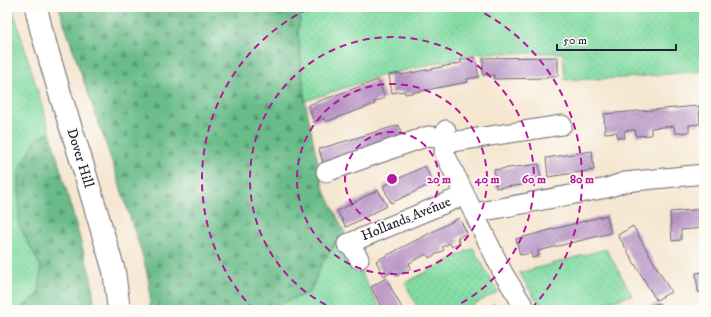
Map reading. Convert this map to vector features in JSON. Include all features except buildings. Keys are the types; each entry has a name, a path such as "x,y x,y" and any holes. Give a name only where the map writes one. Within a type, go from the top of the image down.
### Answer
{"main road":[{"name":"Dover Hill","path":"36,7 61,97 114,271 119,310"}],"street":[{"path":"326,172 428,136 446,137 562,126"},
{"name":"Hollands Avenue","path":"446,137 444,152 503,273 526,310"},
{"name":"Hollands Avenue","path":"474,213 608,188 625,182 704,174"},
{"name":"Hollands Avenue","path":"352,248 465,195"}],"green space":[{"path":"7,7 12,7 50,132 36,140 19,225 41,267 39,294 28,303 12,310 7,310"},
{"path":"59,7 302,7 298,32 305,101 323,187 345,234 341,236 322,263 310,292 278,305 237,310 149,310 150,290 143,257"},
{"path":"302,7 704,7 704,39 701,40 704,71 622,78 565,80 563,53 479,53 380,76 305,101 298,32"},
{"path":"50,132 91,278 95,310 13,310 20,309 39,294 41,267 19,225 19,170 36,140"},
{"path":"341,236 381,310 237,310 278,305 310,292 322,263"},
{"path":"473,248 498,292 463,310 419,310 405,283"},
{"path":"606,249 632,295 583,310 543,310 519,273"}]}
